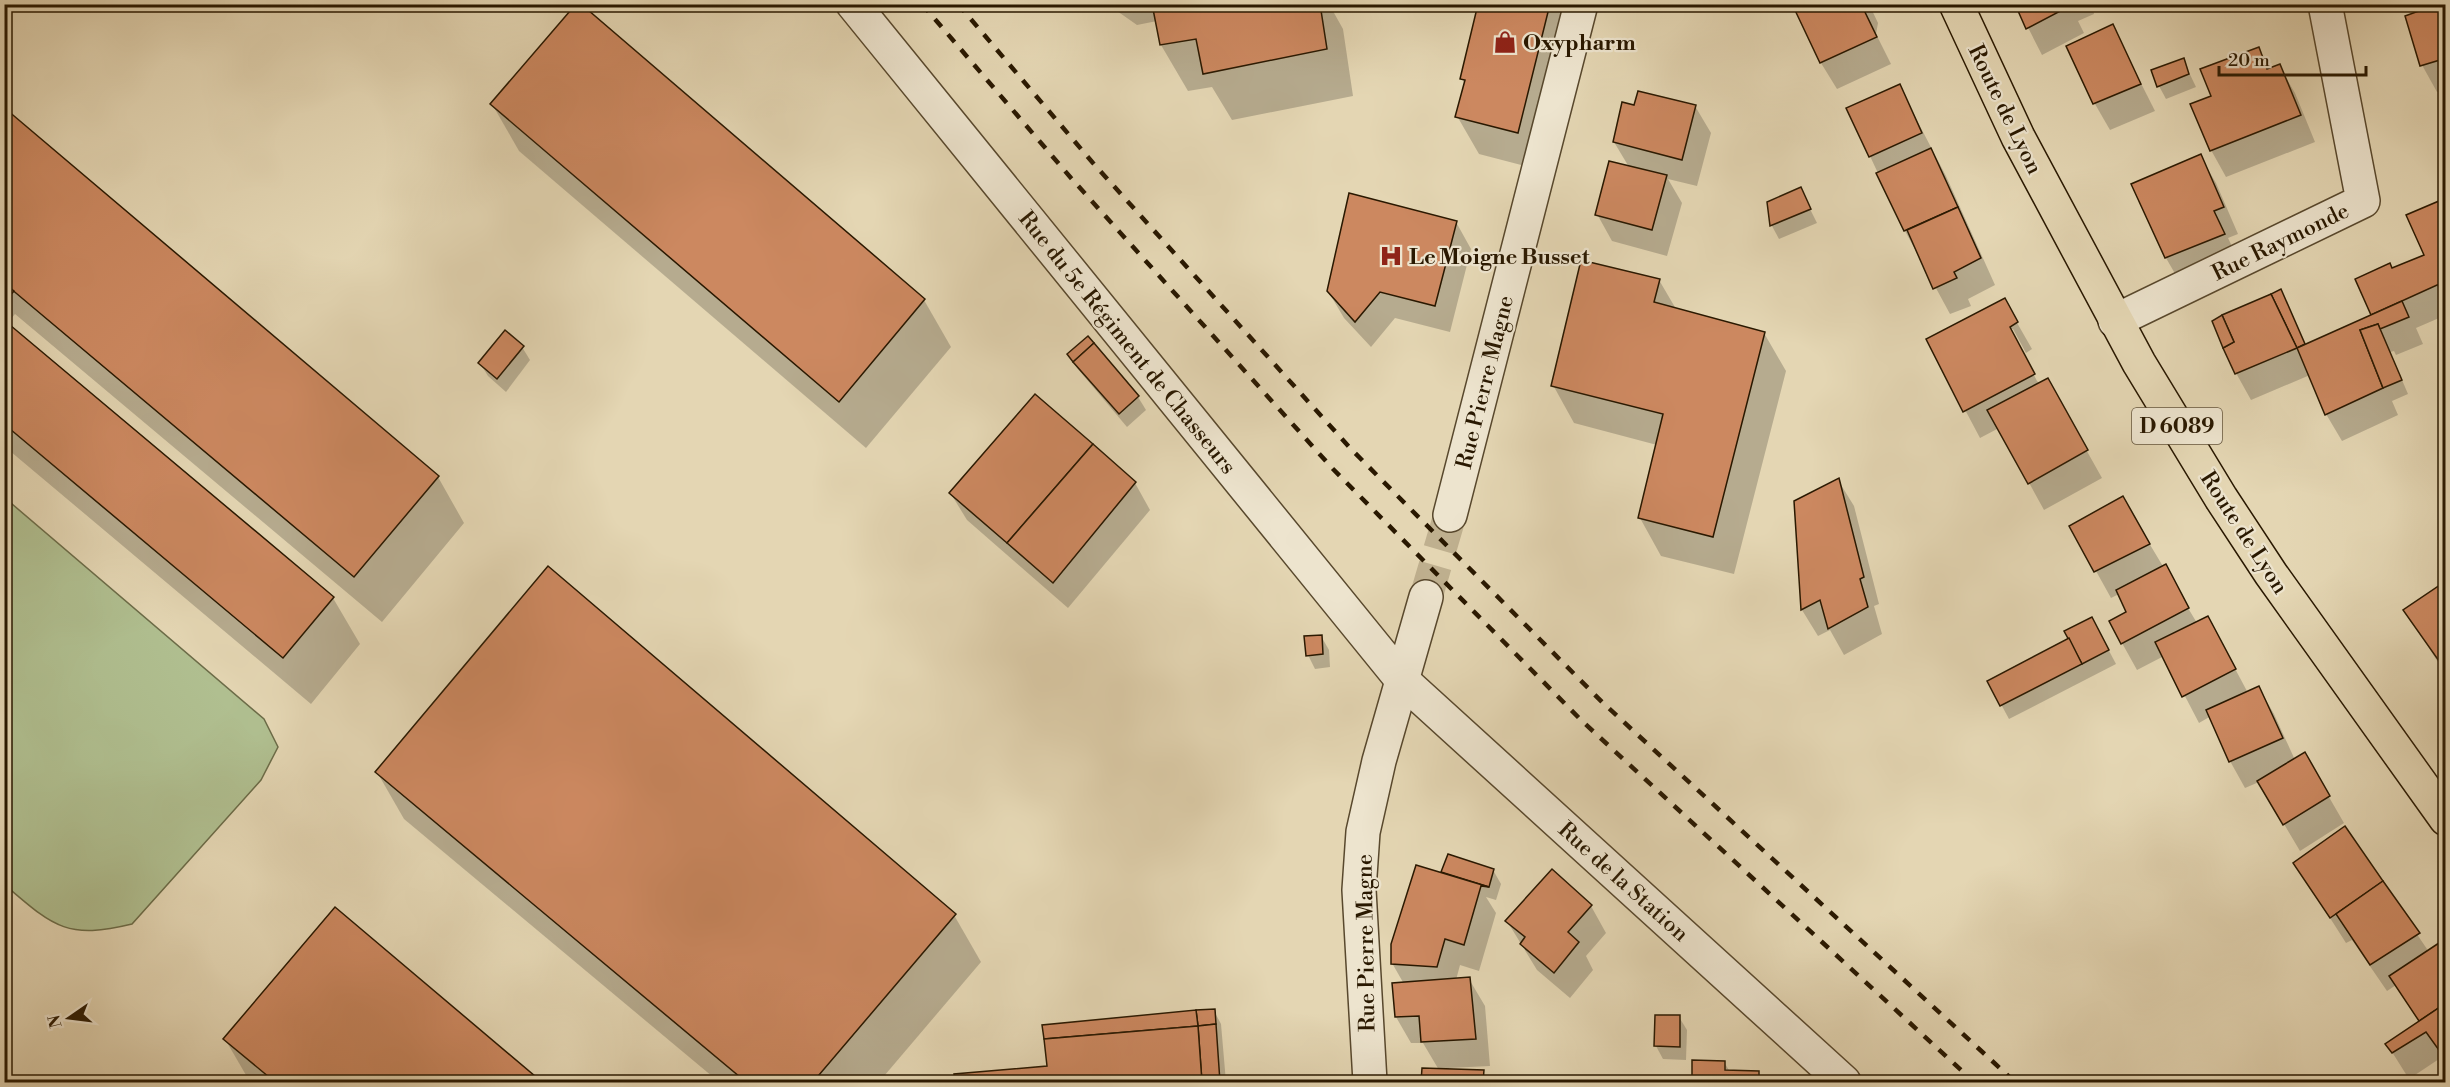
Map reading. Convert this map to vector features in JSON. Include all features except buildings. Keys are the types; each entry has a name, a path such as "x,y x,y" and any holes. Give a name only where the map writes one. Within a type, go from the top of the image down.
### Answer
{"main road":[{"name":"Route de Lyon","path":"1956,4 2018,137 2115,321 2221,498 2271,574 2445,819"}],"street":[{"name":"Rue du 5e Régiment de Chasseurs","path":"853,4 1402,680"},
{"name":"Rue Pierre Magne","path":"1450,515 1581,4"},
{"name":"Rue Raymonde","path":"2115,321 2363,201 2325,4"},
{"name":"Rue Pierre Magne","path":"1370,1083 1359,890 1364,832 1379,761 1426,597"},
{"name":"Rue de la Station","path":"1402,680 1844,1083"}],"green space":[{"path":"5,498 264,719 278,747 261,780 132,924 110,929 75,930 49,920 5,885"}],"tunnel":[{"path":"1426,597 1450,515"}],"railway":[{"path":"922,4 1071,178 1333,469 1582,721 1974,1082"},
{"path":"958,4 1093,163 1351,449 1602,702 2015,1082"}],"place":[{"name":"Oxypharm","path":"1505,42"},
{"name":"Le Moigne Busset","path":"1391,256"}]}
